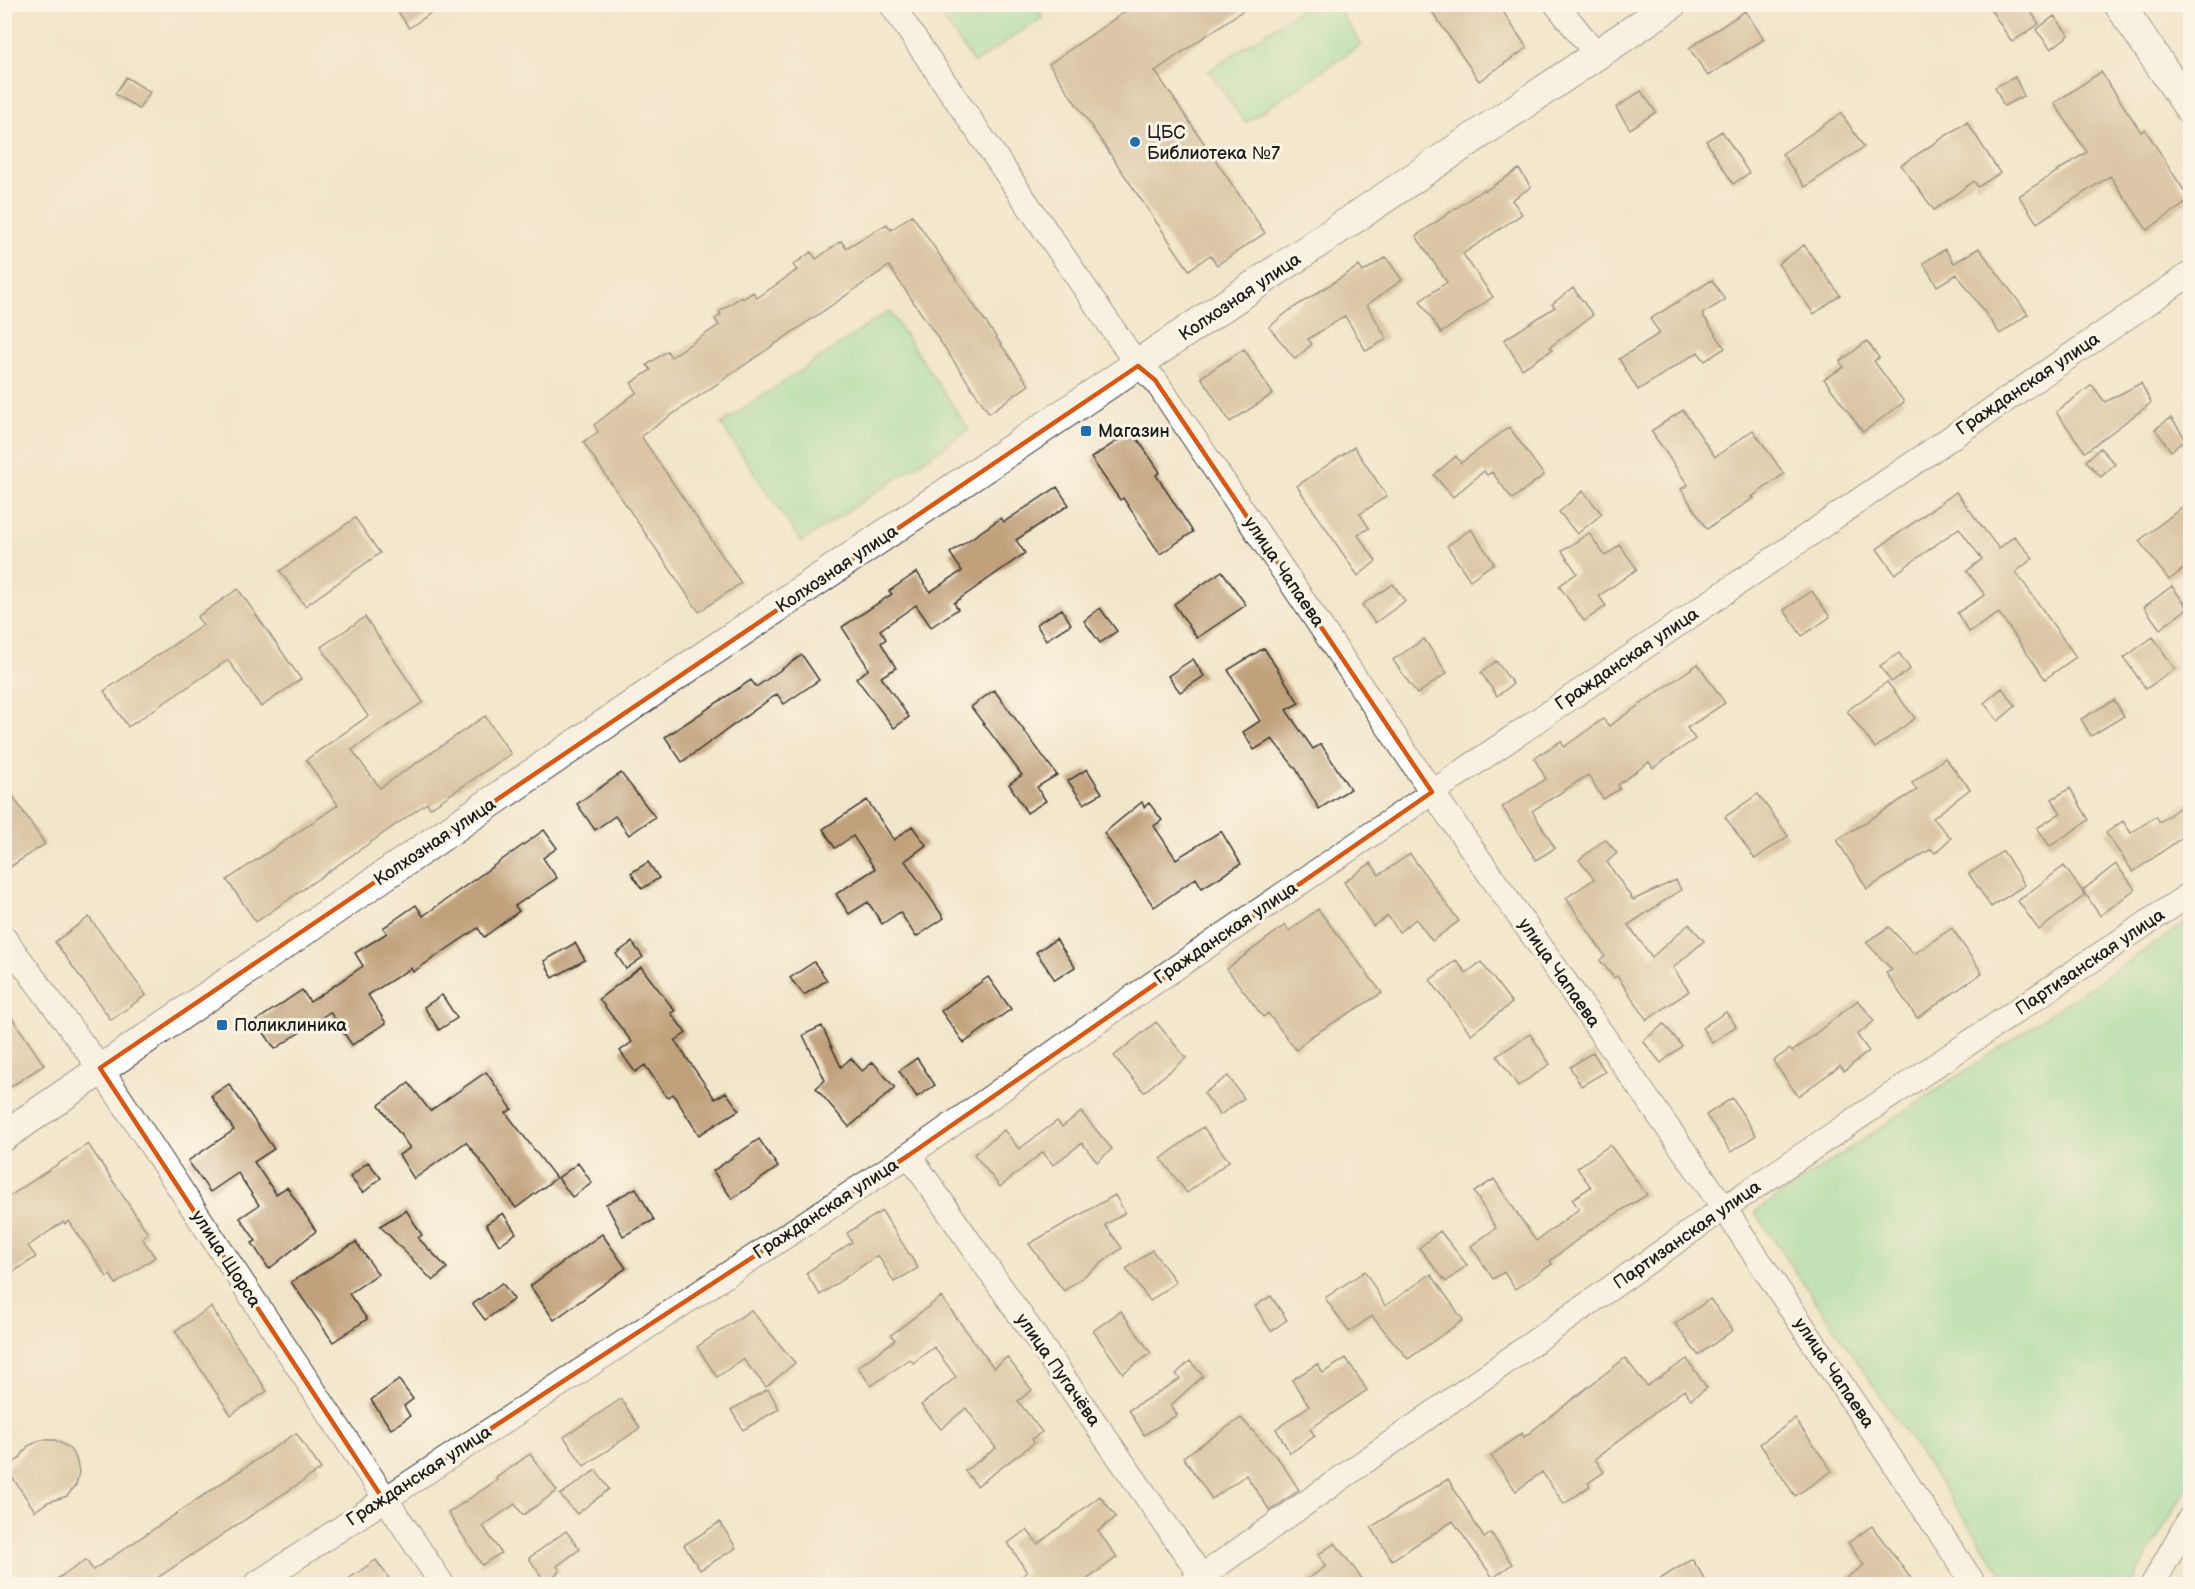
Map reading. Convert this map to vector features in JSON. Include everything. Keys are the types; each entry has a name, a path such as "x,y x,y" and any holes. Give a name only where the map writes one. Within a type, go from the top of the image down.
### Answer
{"street":[{"name":"улица Чапаева","path":"891,4 1138,366 1155,380 1432,792 1724,1208 1974,1584"},
{"path":"1556,4 1597,55"},
{"name":"Колхозная улица","path":"4,1136 100,1068 1672,4"},
{"path":"2119,4 2190,109"},
{"name":"Гражданская улица","path":"256,1584 909,1155 1432,792 2190,274"},
{"name":"Партизанская улица","path":"1200,1582 1724,1208 2190,894"},
{"name":"улица Щорса","path":"4,938 100,1068 441,1584"},
{"name":"улица Пугачёва","path":"909,1155 1200,1582"},
{"path":"2153,1584 2190,1518"}],"highlighted area":[{"path":"1138,366 1155,380 1432,792 909,1155 383,1499 100,1068"}],"green space":[{"path":"934,5 1034,5 1043,17 974,63"},
{"path":"1307,5 1335,5 1362,44 1245,123 1209,71"},
{"path":"889,311 969,430 801,542 721,424"},
{"path":"2190,920 2190,1482 2131,1584 2009,1584 1755,1212"}],"building":[{"path":"393,4 444,4 409,28"},
{"path":"1136,4 1252,4 1155,71 1265,233 1217,265 1210,255 1189,270 1049,64"},
{"path":"1427,4 1498,4 1527,48 1479,81"},
{"path":"1987,4 2026,4 2039,24 2012,42"},
{"path":"1745,11 1764,39 1708,76 1689,48"},
{"path":"2054,16 2069,35 2051,49 2036,30"},
{"path":"2101,72 2141,132 2145,129 2190,200 2147,230 2110,176 2037,223 2019,196 2087,152 2054,103"},
{"path":"126,77 150,92 139,109 115,94"},
{"path":"2015,77 2024,96 2004,106 1995,87"},
{"path":"1641,91 1656,112 1630,129 1616,108"},
{"path":"1841,113 1864,147 1805,187 1782,154"},
{"path":"1967,122 2000,173 1978,187 1974,181 1934,210 1901,165"},
{"path":"1722,131 1749,173 1733,184 1706,141"},
{"path":"1519,169 1531,187 1512,200 1522,214 1463,254 1493,297 1441,333 1420,301 1447,282 1416,236 1484,189 1485,191"},
{"path":"912,215 1029,385 989,413 889,266 641,436 741,583 699,612 583,442 598,432 594,425 637,392 631,383 651,370 647,365 667,351 671,357 719,325 715,319 721,315 719,312 753,292 757,298 797,270 793,265 811,252 816,259 841,241 846,248 887,224 891,230"},
{"path":"1804,245 1840,295 1814,314 1778,264"},
{"path":"1979,248 2028,314 2000,334 1957,274 1937,286 1923,263 1945,249 1954,263"},
{"path":"1386,257 1402,280 1367,305 1387,339 1366,351 1345,316 1308,339 1312,344 1295,359 1269,327 1290,310 1359,266 1363,272"},
{"path":"1712,280 1725,300 1702,314 1725,348 1705,361 1698,352 1638,390 1619,359 1660,333 1650,319"},
{"path":"1573,288 1593,315 1550,347 1552,350 1522,369 1504,340 1555,307 1552,304"},
{"path":"1867,341 1879,358 1874,361 1904,402 1863,432 1824,379 1844,367 1840,362"},
{"path":"1244,349 1273,394 1230,422 1201,377"},
{"path":"2141,383 2151,403 2085,452 2056,412 2092,385 2105,402"},
{"path":"1683,410 1715,457 1753,430 1784,474 1752,497 1754,498 1707,529 1681,489 1688,485 1651,431"},
{"path":"2171,418 2186,439 2171,451 2155,429"},
{"path":"1509,427 1544,475 1512,499 1492,472 1487,475 1484,471 1453,497 1434,475 1456,456 1461,463"},
{"path":"1132,431 1160,472 1156,475 1193,532 1160,554 1123,498 1120,500 1091,458"},
{"path":"1354,447 1387,496 1360,514 1369,528 1358,535 1376,561 1358,576 1297,486"},
{"path":"2100,448 2115,464 2101,477 2086,461"},
{"path":"1057,487 1069,505 1016,540 1025,553 954,603 958,609 931,627 916,605 880,630 886,639 881,643 896,668 881,677 909,717 894,728 856,678 868,670 842,627 892,594 889,591 917,572 930,592 962,571 950,553 1001,518 1004,522"},
{"path":"1583,491 1602,514 1577,534 1559,512"},
{"path":"1956,492 1999,549 2014,536 2033,558 2016,572 2076,657 2045,679 1999,613 1969,632 1957,613 1985,595 1967,571 1982,559 1959,528 1895,574 1877,549"},
{"path":"2190,501 2190,564 2169,580 2139,541"},
{"path":"355,518 380,553 305,606 280,571"},
{"path":"1471,529 1494,563 1470,580 1447,546"},
{"path":"1589,533 1605,556 1620,545 1637,569 1599,596 1606,606 1584,621 1559,586 1577,573 1562,551"},
{"path":"1222,571 1246,605 1197,638 1174,604"},
{"path":"1393,584 1405,601 1375,623 1362,605"},
{"path":"2172,586 2188,608 2160,629 2144,607"},
{"path":"238,589 301,679 261,707 228,660 128,727 104,691 203,625 197,617"},
{"path":"1812,591 1830,617 1802,636 1784,610"},
{"path":"1100,608 1117,631 1100,643 1084,621"},
{"path":"1062,609 1071,624 1046,640 1036,624"},
{"path":"365,617 423,702 352,750 380,788 485,716 511,754 430,808 427,803 256,922 227,880 338,805 306,760 368,716 321,647"},
{"path":"2153,637 2175,669 2146,689 2124,658"},
{"path":"1424,639 1447,673 1417,694 1393,660"},
{"path":"1264,648 1299,703 1286,710 1313,749 1321,744 1350,789 1319,809 1296,769 1272,739 1254,750 1243,732 1260,721 1228,670"},
{"path":"1899,653 1910,669 1891,682 1880,666"},
{"path":"802,655 819,680 784,704 777,694 682,762 665,737 751,680 756,687"},
{"path":"1193,659 1204,676 1180,692 1168,676"},
{"path":"1496,661 1513,684 1497,696 1481,673"},
{"path":"1698,664 1725,703 1687,728 1695,739 1653,768 1649,762 1618,785 1620,789 1603,799 1588,775 1532,811 1555,848 1536,860 1502,807 1546,779 1534,758 1561,741 1564,747 1603,719 1609,726"},
{"path":"1887,682 1915,718 1875,748 1847,711"},
{"path":"2002,688 2016,706 1998,721 1984,703"},
{"path":"994,690 1057,775 1037,787 1046,801 1027,813 1009,784 1022,775 971,707"},
{"path":"2114,700 2124,716 2091,736 2081,719"},
{"path":"1945,758 1970,789 1933,818 1951,838 1935,853 1931,849 1867,889 1837,840 1917,790 1912,783"},
{"path":"1087,769 1102,793 1084,804 1068,781"},
{"path":"621,773 655,817 629,835 615,816 595,830 577,804"},
{"path":"4,783 45,844 4,871"},
{"path":"2070,788 2089,820 2050,846 2037,828 2061,813 2052,799"},
{"path":"1758,794 1788,836 1755,859 1725,817"},
{"path":"867,800 894,840 912,826 926,845 905,861 944,918 916,937 900,912 882,924 868,902 849,914 836,894 875,869 853,836 835,848 823,829"},
{"path":"2190,800 2190,832 2133,872 2106,833 2123,821 2131,833 2156,816 2160,822"},
{"path":"1142,802 1144,807 1149,803 1162,820 1154,826 1176,859 1221,831 1241,864 1202,888 1196,878 1154,907 1104,833"},
{"path":"544,830 557,848 543,858 557,878 515,906 519,911 484,937 478,928 413,972 411,968 368,995 386,1023 352,1045 330,1012 275,1049 256,1021 302,990 310,1002 363,966 355,953 387,933 383,928 416,905 423,916"},
{"path":"1605,839 1617,853 1607,862 1633,900 1676,880 1681,890 1628,925 1652,957 1689,924 1704,941 1673,968 1689,991 1647,1020 1617,976 1614,978 1600,960 1605,956 1566,898 1594,879 1579,860"},
{"path":"2003,851 2025,885 1991,907 1969,874"},
{"path":"1410,854 1459,921 1432,941 1416,919 1399,932 1388,916 1373,926 1344,882 1371,863 1379,875"},
{"path":"648,862 659,878 642,889 631,873"},
{"path":"2116,864 2135,889 2100,916 2083,890"},
{"path":"2064,866 2085,895 2039,930 2018,901"},
{"path":"1318,909 1382,993 1310,1037 1296,1050 1268,1013 1263,1017 1227,969 1285,925 1289,931"},
{"path":"89,917 146,995 111,1020 55,942"},
{"path":"1889,927 1914,954 1952,928 1982,973 1917,1018 1886,973 1892,970 1866,942"},
{"path":"1056,939 1075,967 1055,980 1036,952"},
{"path":"632,942 643,957 626,969 616,954"},
{"path":"575,943 585,960 553,978 544,961"},
{"path":"1456,960 1466,973 1481,962 1512,1003 1471,1034 1430,980"},
{"path":"814,962 827,980 804,995 790,978"},
{"path":"641,967 675,1011 671,1013 686,1033 675,1041 715,1099 726,1092 739,1110 699,1135 673,1094 667,1098 645,1065 635,1072 620,1051 632,1042 599,999"},
{"path":"988,977 1011,1009 964,1043 941,1011"},
{"path":"442,995 457,1018 439,1030 424,1007"},
{"path":"1858,1000 1874,1021 1857,1035 1869,1051 1844,1071 1840,1066 1798,1096 1773,1061 1790,1049 1792,1052"},
{"path":"4,1006 44,1065 4,1091"},
{"path":"1726,1012 1736,1026 1712,1043 1702,1028"},
{"path":"1156,1022 1186,1058 1144,1092 1114,1056"},
{"path":"1664,1024 1682,1046 1661,1063 1643,1041"},
{"path":"822,1026 841,1067 851,1058 862,1071 873,1062 895,1088 849,1127 816,1088 825,1080 803,1035"},
{"path":"1530,1034 1550,1064 1518,1086 1497,1056"},
{"path":"1593,1052 1605,1072 1581,1086 1570,1067"},
{"path":"917,1058 935,1085 917,1097 899,1071"},
{"path":"486,1072 512,1109 506,1113 556,1178 516,1208 466,1142 414,1179 399,1155 410,1148 379,1105 409,1083 430,1111"},
{"path":"1228,1076 1244,1098 1220,1115 1204,1093"},
{"path":"229,1084 274,1149 254,1162 276,1194 287,1187 316,1231 269,1269 252,1243 256,1241 240,1218 259,1205 238,1173 210,1192 188,1161 234,1130 211,1096"},
{"path":"1732,1098 1756,1135 1731,1152 1706,1115"},
{"path":"1081,1112 1112,1149 1097,1162 1082,1143 1053,1165 1043,1152 1000,1187 974,1154 1004,1130 1019,1149 1057,1121 1062,1127"},
{"path":"1203,1127 1229,1161 1187,1193 1161,1159"},
{"path":"759,1139 778,1167 732,1199 713,1171"},
{"path":"88,1144 148,1233 142,1238 155,1257 116,1284 110,1275 107,1277 69,1221 65,1224 63,1222 28,1246 36,1257 4,1278 4,1200"},
{"path":"1610,1145 1647,1195 1591,1229 1550,1261 1552,1264 1515,1289 1504,1272 1493,1279 1471,1246 1496,1228 1474,1192 1494,1179 1536,1241 1579,1209 1572,1199 1591,1187 1577,1168"},
{"path":"368,1162 381,1178 363,1193 350,1177"},
{"path":"578,1163 592,1183 572,1197 558,1178"},
{"path":"636,1188 654,1220 623,1236 606,1204"},
{"path":"1115,1195 1125,1213 1105,1225 1122,1248 1064,1291 1029,1244"},
{"path":"406,1210 422,1235 418,1238 447,1268 433,1281 380,1226"},
{"path":"882,1211 918,1268 894,1282 878,1255 820,1295 806,1273 852,1242 847,1233"},
{"path":"503,1213 516,1233 499,1245 486,1224"},
{"path":"1440,1231 1467,1265 1446,1282 1419,1248"},
{"path":"602,1234 626,1268 554,1320 530,1286"},
{"path":"356,1242 378,1274 349,1294 367,1319 333,1342 291,1282"},
{"path":"1152,1250 1176,1282 1150,1301 1126,1269"},
{"path":"1365,1271 1385,1306 1431,1274 1463,1320 1408,1359 1372,1316 1349,1332 1325,1298"},
{"path":"502,1283 514,1299 485,1320 473,1304"},
{"path":"1271,1296 1287,1320 1271,1331 1255,1306"},
{"path":"941,1297 994,1368 1007,1357 1032,1390 1018,1401 1042,1432 1032,1439 1034,1443 977,1486 965,1471 996,1448 966,1408 941,1429 921,1405 956,1377 934,1347 913,1363 910,1359 871,1386 858,1367 895,1340 891,1335"},
{"path":"1710,1299 1733,1330 1698,1355 1675,1324"},
{"path":"211,1307 267,1391 231,1415 175,1331"},
{"path":"751,1310 795,1363 766,1387 743,1359 717,1377 697,1347"},
{"path":"1121,1311 1151,1353 1123,1373 1093,1331"},
{"path":"1346,1358 1367,1390 1310,1429 1315,1436 1290,1453 1276,1429 1309,1406 1292,1380 1317,1364 1323,1373"},
{"path":"1625,1358 1647,1386 1687,1359 1707,1388 1691,1399 1684,1390 1595,1459 1604,1472 1588,1483 1590,1486 1564,1504 1542,1472 1516,1491 1491,1456 1522,1433 1524,1437"},
{"path":"1190,1361 1203,1376 1171,1405 1177,1415 1144,1435 1129,1410 1180,1379 1176,1374"},
{"path":"399,1380 413,1399 404,1406 410,1416 391,1429 371,1400"},
{"path":"768,1389 779,1409 743,1430 731,1410"},
{"path":"621,1399 640,1428 584,1466 564,1437"},
{"path":"1241,1418 1281,1462 1299,1490 1270,1511 1246,1475 1212,1499 1183,1457"},
{"path":"1795,1419 1832,1471 1795,1496 1760,1444"},
{"path":"296,1433 321,1469 148,1584 49,1584 86,1560 93,1570"},
{"path":"41,1440 55,1440 68,1447 76,1458 79,1472 76,1485 67,1496 48,1502 35,1511 6,1468 19,1459 28,1446"},
{"path":"530,1454 557,1491 523,1515 515,1504 483,1526 501,1553 482,1565 448,1513 497,1480 496,1478"},
{"path":"596,1470 609,1489 577,1514 560,1495"},
{"path":"1448,1479 1484,1538 1491,1533 1512,1564 1493,1578 1453,1521 1392,1560 1371,1527"},
{"path":"1100,1496 1116,1517 1098,1531 1117,1557 1081,1584 1012,1584 1027,1572 1008,1543 1027,1530 1038,1544"},
{"path":"720,1522 736,1548 700,1570 684,1545"},
{"path":"1872,1526 1915,1584 1838,1584 1864,1565 1848,1543"},
{"path":"566,1531 580,1549 557,1566 560,1571 545,1582 529,1558"},
{"path":"1335,1543 1366,1584 1301,1584 1326,1566 1318,1555"},
{"path":"1692,1559 1708,1584 1652,1584"},
{"path":"376,1560 393,1584 341,1584"}],"place":[{"name":"ЦБС Библиотека №7","path":"1135,142"},
{"name":"Магазин","path":"1086,431"},
{"name":"Поликлиника","path":"222,1025"}]}
